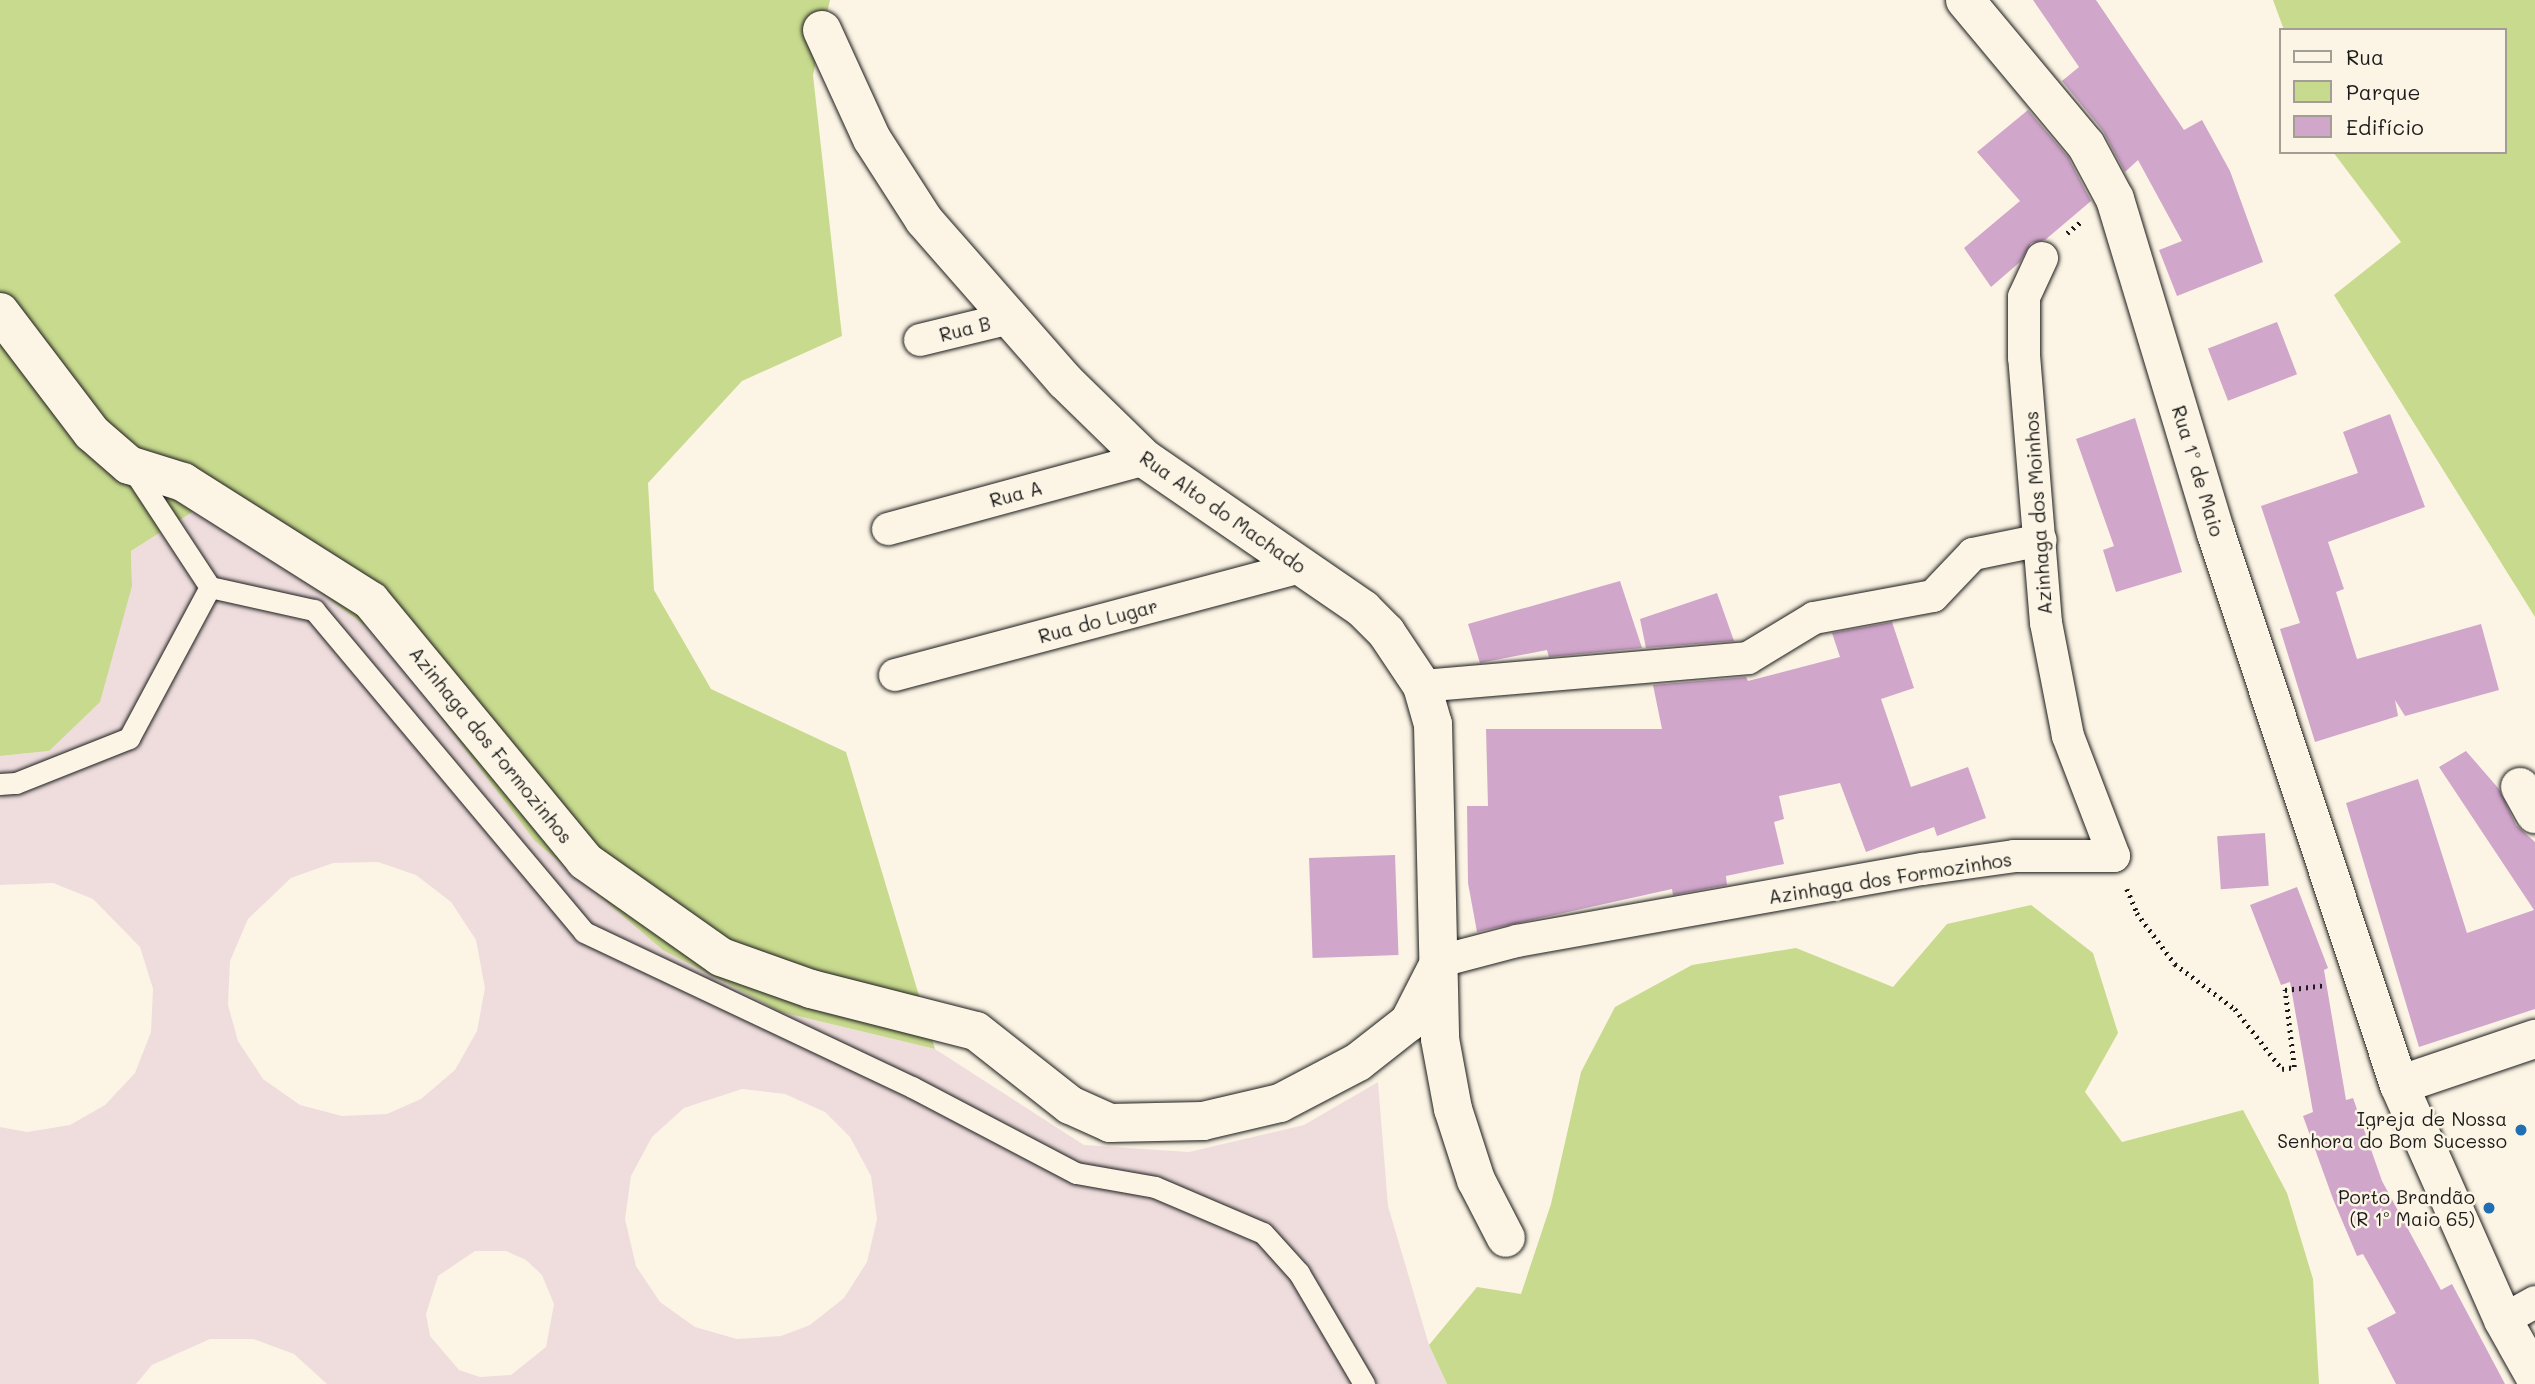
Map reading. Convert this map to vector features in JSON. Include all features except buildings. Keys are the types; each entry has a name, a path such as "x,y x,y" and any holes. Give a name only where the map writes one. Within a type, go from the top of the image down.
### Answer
{"street":[{"name":"Rua 1º de Maio","path":"1965,0 2086,145 2115,199 2217,533 2399,1085 2519,1311 2535,1377"},
{"name":"Rua Alto do Machado","path":"822,30 872,139 924,219 1010,318 1145,459 1301,567 1386,632 1422,686 1433,724 1440,1039 1453,1109 1476,1180 1506,1238"},
{"name":"Azinhaga dos Moinhos","path":"2042,258 2024,297 2024,358 2053,671 2068,736 2114,856"},
{"name":"Azinhaga dos Formozinhos","path":"0,312 92,433 130,465 183,482 372,601 585,861 651,912 721,957 811,989 976,1031 1070,1105 1110,1122 1203,1121 1280,1103 1358,1062 1409,1022 1437,966 1517,941 1923,869 2014,856 2114,856"},
{"name":"Rua B","path":"920,340 1010,318"},
{"name":"Rua A","path":"888,529 1145,459"},
{"path":"1422,686 1748,658 1815,618 1933,596 1973,554 2041,540"},
{"name":"Rua do Lugar","path":"895,675 1301,567"},
{"path":"2399,1085 2535,1038"}],"lane":[{"path":"130,465 211,587 314,610 584,932 912,1087 1076,1173 1155,1188 1263,1233 1298,1273 1364,1384"},
{"path":"0,784 16,783 129,738 211,587"}],"path":[{"path":"2042,258 2074,226 2115,199"},
{"path":"2114,856 2137,913 2175,964 2235,1009 2282,1069 2294,1067 2285,990 2363,979"}],"shaded area":[{"path":"203,504 379,636 781,1012 935,1049 1084,1145 1189,1152 1304,1125 1378,1082 1388,1206 1429,1345 1447,1384 327,1384 294,1354 253,1339 210,1339 152,1365 136,1384 0,1384 0,1127 27,1132 70,1125 105,1105 135,1073 151,1032 153,989 140,947 93,899 53,883 0,885 0,756 49,751 132,586 131,551","holes":["378,862 416,875 451,902 476,940 485,988 477,1031 455,1070 421,1099 387,1114 342,1116 300,1105 263,1079 238,1041 228,1005 230,961 248,919 291,878 333,863","742,1089 785,1094 825,1112 850,1137 871,1176 877,1219 867,1262 844,1298 810,1325 781,1336 737,1339 695,1327 660,1302 636,1266 625,1219 631,1176 652,1137 684,1108","475,1251 506,1251 526,1260 542,1275 554,1304 546,1347 511,1375 480,1377 459,1370 430,1336 426,1314 438,1276"]}],"green space":[{"path":"0,0 830,0 813,75 842,336 742,381 648,483 654,590 711,689 846,752 935,1049 781,1012 663,950 535,841 379,636 203,505 131,551 132,586 100,702 49,751 0,756"},
{"path":"2273,0 2535,0 2535,617 2334,295 2401,242 2335,154 2507,154 2507,28 2283,28"},
{"path":"2031,905 2093,953 2118,1033 2085,1092 2122,1142 2243,1110 2287,1193 2313,1279 2319,1384 1447,1384 1429,1345 1477,1287 1521,1294 1551,1204 1581,1072 1615,1007 1692,965 1796,948 1893,987 1947,924"}],"place":[{"name":"Igreja de Nossa Senhora do Bom Sucesso","path":"2521,1130"},
{"name":"Porto Brandão (R 1º Maio 65)","path":"2489,1208"}]}
